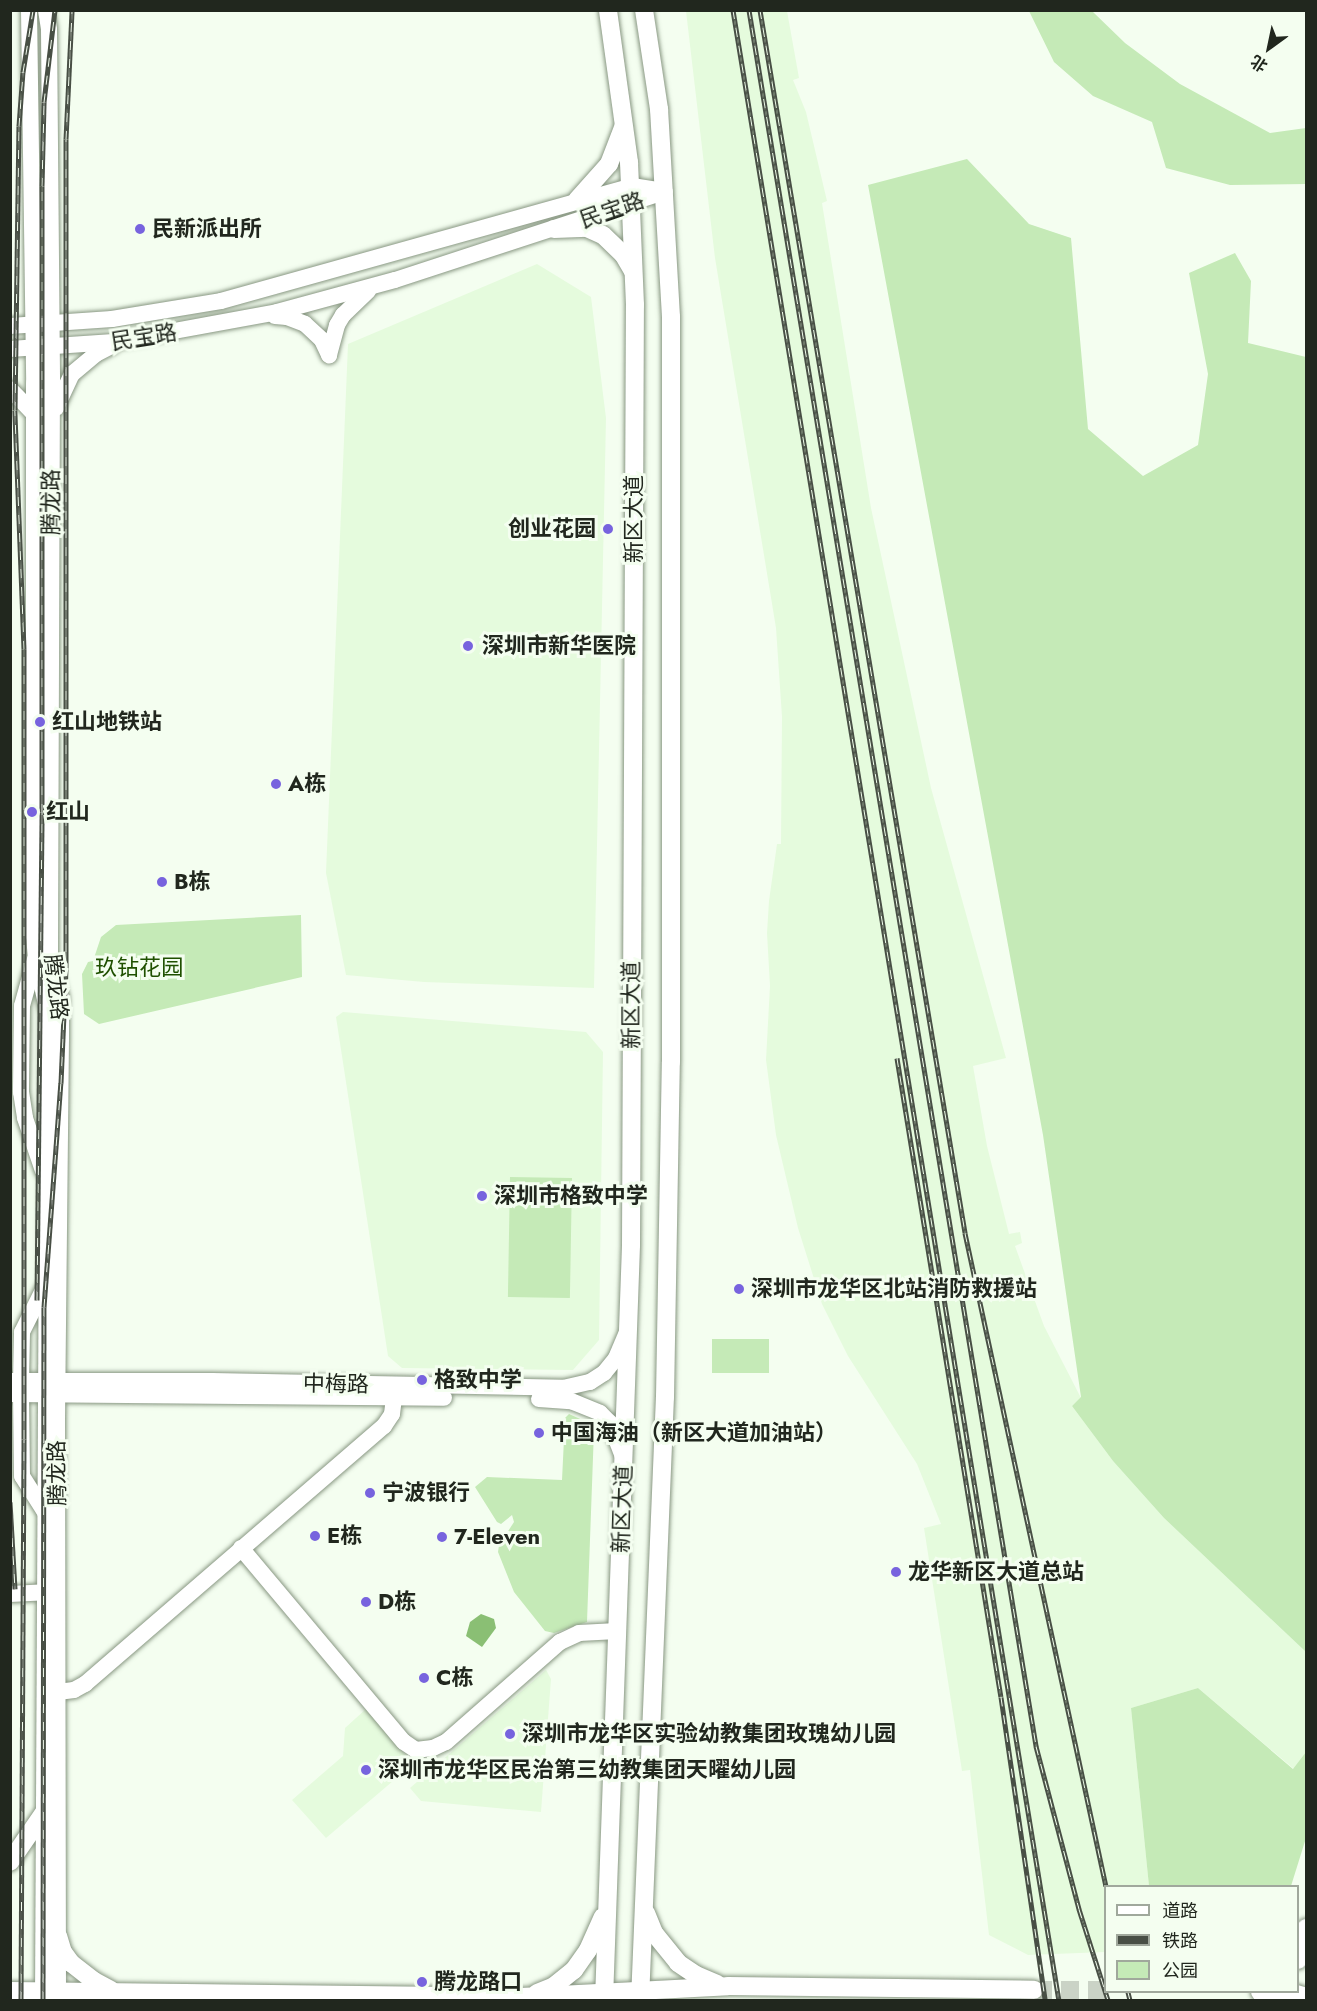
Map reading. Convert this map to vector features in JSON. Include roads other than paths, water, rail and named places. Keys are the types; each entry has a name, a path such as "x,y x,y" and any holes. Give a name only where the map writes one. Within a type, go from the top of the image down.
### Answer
{"main road":[{"name":"腾龙路","path":"29,10 34,326 36,958 48,1013 46,1285 51,1388"},
{"name":"腾龙路","path":"46,10 50,30 52,348 50,955 61,998 50,1509 45,1592 45,1811 51,1996"},
{"name":"新区大道","path":"604,1997 632,1184 635,329 632,195 624,116 608,10"},
{"name":"新区大道","path":"640,1995 665,1399 670,1166 671,316 659,109 644,10"},
{"path":"577,200 609,164 619,141 624,116"},
{"name":"民宝路","path":"10,326 51,325 154,313 221,301 340,270 577,200 665,192"},
{"name":"民宝路","path":"10,349 52,348 126,340 264,315 384,283 554,229 632,195"},
{"path":"554,229 587,228 603,235 623,254 633,272"},
{"path":"264,315 287,316 305,324 322,340 329,355 337,326 343,315 361,296 384,283"},
{"path":"52,426 61,393 72,374 96,354 126,340"},
{"path":"10,389 34,414"},
{"path":"36,958 24,992 16,1064 21,1105 47,1182"},
{"path":"46,1285 21,1332 16,1388 22,1476 50,1509"},
{"name":"中梅路","path":"16,1388 343,1383 477,1388 573,1387 590,1382 611,1366 624,1340 628,1325"},
{"name":"中梅路","path":"51,1388 560,1400 578,1403 600,1413 610,1423 624,1462"},
{"path":"58,1692 74,1690 85,1684 384,1426 392,1414 394,1397"},
{"name":"腾龙路","path":"50,1509 58,1692 58,1936 51,1996"},
{"path":"241,1548 404,1742 416,1750 433,1748 446,1742 560,1642 579,1633 617,1631"},
{"path":"10,1594 45,1592"},
{"path":"10,1862 45,1811"},
{"path":"521,1996 543,1991 572,1972 588,1950 607,1900"},
{"path":"643,1901 654,1933 678,1963 705,1980 728,1986"},
{"path":"1299,1956 1306,1928"},
{"path":"58,1936 63,1952 70,1963 94,1981 116,1992"},
{"path":"10,1991 51,1996 116,1992 604,1997 728,1986 1034,1990"}],"tunnel":[{"path":"1034,1990 1104,1990"}],"railway":[{"path":"21,2000 24,649 15,410 19,126 23,72 33,10"},
{"path":"37,1300 42,812 42,186 44,102 55,10"},
{"path":"43,2000 44,1307 61,1083 66,969 66,139 72,10"},
{"path":"733,10 1059,2000"},
{"path":"749,10 1036,1746 1079,1909 1104,1987"},
{"path":"760,10 965,1233 1106,1885"},
{"path":"897,1058 1001,1697 1045,2000"},
{"path":"10,1502 15,1589"},
{"path":"1106,1993 1108,2000"},
{"path":"1128,1993 1130,2000"}],"place":[{"name":"民新派出所","path":"140,229"},
{"name":"创业花园","path":"608,529"},
{"name":"深圳市新华医院","path":"468,646"},
{"name":"红山地铁站","path":"40,722"},
{"name":"A栋","path":"276,784"},
{"name":"红山","path":"32,812"},
{"name":"B栋","path":"162,882"},
{"name":"深圳市格致中学","path":"482,1196"},
{"name":"深圳市龙华区北站消防救援站","path":"739,1289"},
{"name":"格致中学","path":"422,1380"},
{"name":"中国海油（新区大道加油站）","path":"539,1433"},
{"name":"宁波银行","path":"370,1493"},
{"name":"E栋","path":"315,1536"},
{"name":"7-Eleven","path":"442,1537"},
{"name":"龙华新区大道总站","path":"896,1572"},
{"name":"D栋","path":"366,1602"},
{"name":"C栋","path":"424,1678"},
{"name":"深圳市龙华区实验幼教集团玫瑰幼儿园","path":"510,1734"},
{"name":"深圳市龙华区民治第三幼教集团天曜幼儿园","path":"366,1770"},
{"name":"腾龙路口","path":"422,1982"}],"park label":[{"name":"玖钻花园","path":"139,968"}]}
